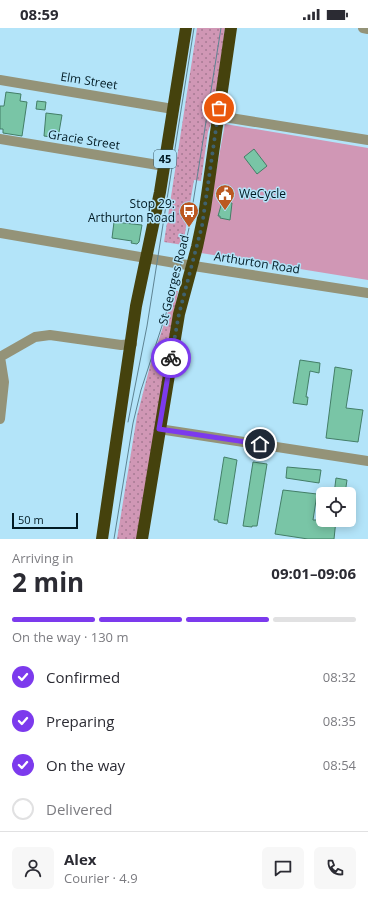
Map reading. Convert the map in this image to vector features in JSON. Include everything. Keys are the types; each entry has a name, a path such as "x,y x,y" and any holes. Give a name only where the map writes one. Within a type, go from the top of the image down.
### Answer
{"highway":[{"name":"45","path":"102,539 132,344 136,306 164,166 186,28"},
{"name":"St Georges Road","path":"142,539 179,314 204,215 231,28"}],"street":[{"path":"363,28 368,29"},
{"name":"Elm Street","path":"0,80 173,109"},
{"path":"218,116 368,140"},
{"name":"Gracie Street","path":"0,140 164,166"},
{"name":"Arthurton Road","path":"0,233 192,266 368,293"},
{"path":"0,419 4,382 0,357 35,337 50,335 121,345 132,344"},
{"path":"159,429 368,461"}],"shaded area":[{"path":"197,28 225,28 214,115 208,132 201,181 194,180 183,245 164,242"},
{"path":"225,124 368,148 368,280 201,253"},
{"path":"175,291 178,291 138,539 117,539 137,416 150,366"}],"building":[{"path":"6,92 21,94 20,101 27,102 22,136 3,133 3,129 0,129 0,106 4,106"},
{"path":"37,101 46,102 45,110 36,109"},
{"path":"46,113 62,115 58,138 44,136"},
{"path":"254,149 267,166 257,174 244,157"},
{"path":"222,202 232,203 230,220 220,218 220,216 218,216"},
{"path":"114,222 142,225 139,242 137,244 131,243 132,241 112,238"},
{"path":"300,360 320,363 319,373 310,371 306,397 308,397 307,405 293,403"},
{"path":"335,367 352,370 346,408 363,410 358,442 326,438"},
{"path":"224,457 237,460 227,524 214,520"},
{"path":"253,462 267,464 257,526 252,527 243,526"},
{"path":"287,467 321,470 319,483 286,478"},
{"path":"336,478 347,480 346,487 335,487"},
{"path":"283,490 316,494 313,520 316,520 316,527 335,527 334,539 308,539 275,534"}],"tram line":[{"path":"128,422 147,326 194,28"},
{"path":"114,539 133,423 141,390 177,280 189,228 221,28"}],"way so far":[{"path":"171,358 179,314 202,226 219,108"}],"place":[{"name":"WeCycle","path":"225,211"},
{"name":"Stop 29: Arthurton Road","path":"189,228"}],"route":[{"path":"171,358 159,429 260,444"}]}
